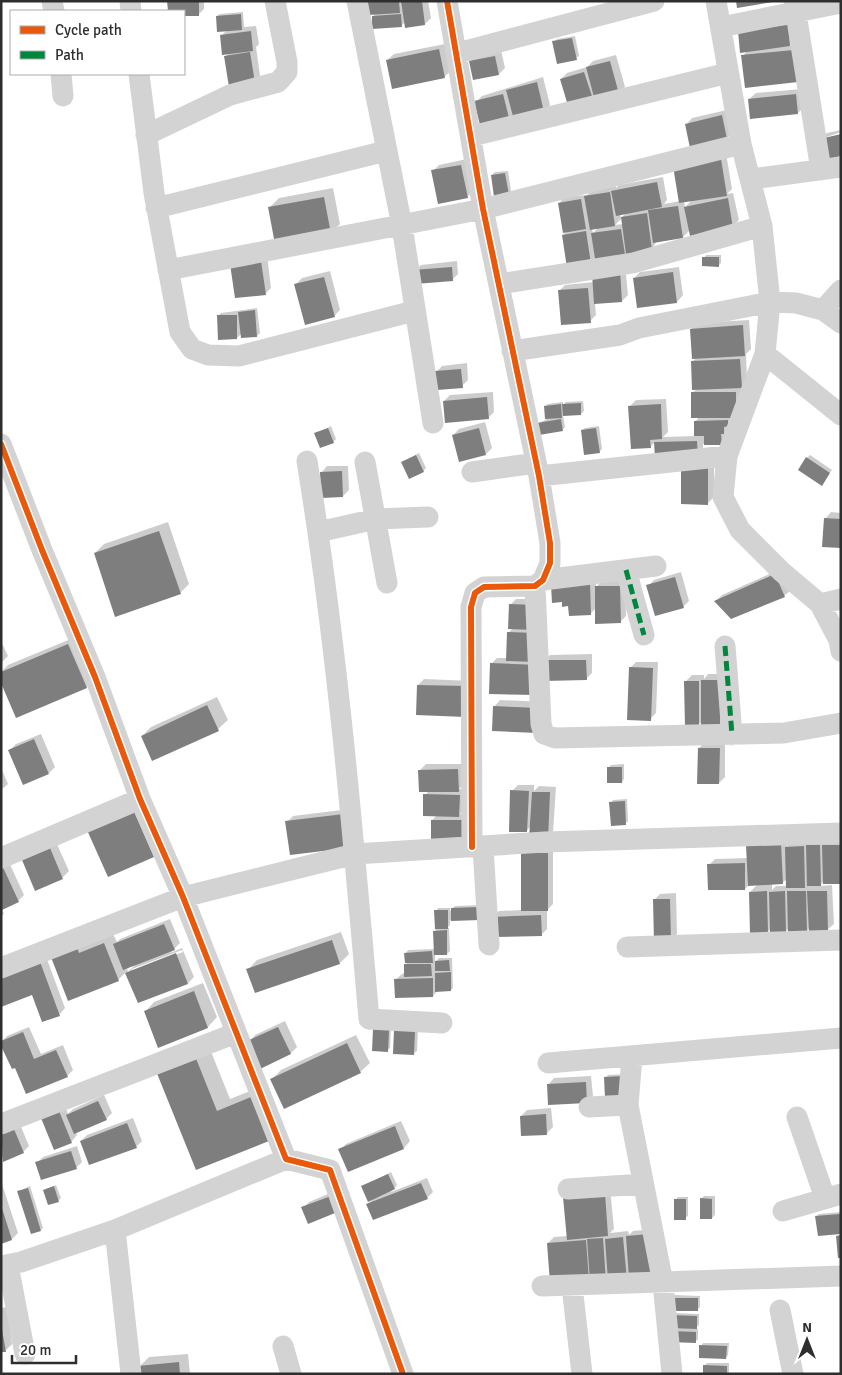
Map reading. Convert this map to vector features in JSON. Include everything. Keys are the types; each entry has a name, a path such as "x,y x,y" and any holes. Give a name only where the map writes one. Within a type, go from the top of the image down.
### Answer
{"street":[{"path":"146,135 230,95 278,82 287,72 287,62 275,1"},
{"path":"358,1 402,226 433,423"},
{"path":"447,1 458,53 483,209 538,469 550,542 550,563 539,583 541,724 544,734 555,738 732,735 784,733 841,723"},
{"path":"458,53 654,1"},
{"path":"716,1 741,144 762,226 770,302 765,354 727,456 723,497 740,530 782,572 820,604 839,640 841,651"},
{"path":"720,27 795,6 841,3"},
{"path":"750,178 831,169 795,6"},
{"path":"472,136 728,73"},
{"path":"61,75 63,96"},
{"path":"139,75 156,208 180,332 192,349 208,355 239,356 414,311"},
{"path":"168,270 483,209 741,144"},
{"path":"156,208 386,151"},
{"path":"499,284 633,263 762,226"},
{"path":"823,310 841,290"},
{"path":"512,351 620,335 639,328 770,302 796,303 823,310 841,324"},
{"path":"765,354 841,415"},
{"path":"2,449 42,550 96,677 140,799 183,897 286,1159"},
{"path":"472,472 727,456"},
{"path":"307,461 318,532 355,854 369,1019 442,1023"},
{"path":"365,462 387,582"},
{"path":"318,532 376,519 428,517"},
{"path":"489,945 477,847 471,607 475,593 484,587 539,583 656,566"},
{"path":"626,570 644,636"},
{"path":"820,604 841,599"},
{"path":"725,646 732,735"},
{"path":"1,858 140,799"},
{"path":"1,968 183,897 355,854 545,842 841,833"},
{"path":"627,947 841,940"},
{"path":"1,1124 236,1033"},
{"path":"548,1063 841,1038"},
{"path":"632,1057 628,1105 663,1282 672,1374"},
{"path":"588,1107 628,1105"},
{"path":"783,1211 833,1196 797,1117"},
{"path":"25,1354 4,1266 115,1230 286,1159 330,1170 403,1374"},
{"path":"568,1189 643,1184"},
{"path":"115,1230 130,1374"},
{"path":"542,1286 841,1276"},
{"path":"572,1286 582,1374"},
{"path":"780,1310 793,1374"},
{"path":"283,1346 291,1374"}],"building":[{"path":"167,1 199,1 199,16 185,16 185,10 168,10"},
{"path":"368,1 399,1 400,13 368,15"},
{"path":"401,1 422,1 425,25 405,28"},
{"path":"736,1 773,1 773,2 737,8"},
{"path":"241,14 242,30 217,32 216,16"},
{"path":"401,14 402,27 372,29 372,16"},
{"path":"788,25 790,46 740,53 738,31"},
{"path":"251,31 253,51 222,55 220,35"},
{"path":"572,38 577,60 557,64 552,41"},
{"path":"439,49 445,78 392,89 386,60"},
{"path":"794,50 798,82 745,88 741,55"},
{"path":"250,52 255,83 229,87 224,56"},
{"path":"495,56 499,75 473,80 469,61"},
{"path":"610,61 619,94 595,101 586,67"},
{"path":"584,72 594,102 569,109 560,79"},
{"path":"537,82 544,112 514,120 506,90"},
{"path":"503,94 510,122 481,129 474,101"},
{"path":"796,94 798,114 750,119 748,99"},
{"path":"722,115 727,139 690,148 685,124"},
{"path":"841,134 841,156 825,160 820,139"},
{"path":"721,159 727,196 679,203 673,166"},
{"path":"461,165 468,198 438,204 431,170"},
{"path":"505,173 509,195 494,197 491,175"},
{"path":"657,182 662,207 616,216 611,191"},
{"path":"610,192 615,226 590,230 584,196"},
{"path":"324,197 331,234 275,244 268,207"},
{"path":"728,198 733,228 690,236 684,207"},
{"path":"581,199 586,229 563,233 558,203"},
{"path":"678,206 683,238 653,243 648,210"},
{"path":"647,213 652,250 626,254 621,217"},
{"path":"621,229 626,261 596,265 591,233"},
{"path":"586,231 591,264 567,268 562,235"},
{"path":"702,257 719,257 719,267 702,266"},
{"path":"261,261 266,295 235,298 230,264"},
{"path":"452,267 453,281 415,284 413,270"},
{"path":"620,270 622,302 594,304 592,273"},
{"path":"673,272 677,303 637,308 633,278"},
{"path":"324,277 335,317 305,325 294,284"},
{"path":"588,288 591,323 561,325 558,290"},
{"path":"255,310 257,337 241,338 238,312"},
{"path":"217,315 237,315 237,339 218,340"},
{"path":"743,325 745,356 692,359 690,329"},
{"path":"740,359 742,388 692,390 691,361"},
{"path":"461,369 463,388 437,390 435,371"},
{"path":"691,392 736,392 736,418 691,418"},
{"path":"487,397 489,419 445,423 443,401"},
{"path":"581,403 581,415 563,416 562,404"},
{"path":"561,404 562,418 545,419 544,406"},
{"path":"661,404 662,439 650,440 651,448 631,449 628,406"},
{"path":"561,419 563,431 539,435 537,423"},
{"path":"728,420 728,426 724,427 724,434 721,434 722,445 704,445 704,436 694,436 694,421"},
{"path":"328,428 334,443 320,448 314,433"},
{"path":"479,428 486,455 459,462 452,435"},
{"path":"596,428 600,453 584,455 581,430"},
{"path":"697,441 698,457 655,458 654,442"},
{"path":"416,455 424,472 409,479 401,462"},
{"path":"806,457 830,473 822,486 798,470"},
{"path":"681,465 708,465 708,505 681,504"},
{"path":"342,471 343,497 321,498 320,472"},
{"path":"824,518 841,519 841,548 822,547"},
{"path":"159,531 181,594 115,617 94,553"},
{"path":"775,574 785,597 731,619 714,601"},
{"path":"675,577 684,608 655,616 646,585"},
{"path":"590,583 591,615 569,616 568,606 562,607 562,602 552,603 551,585"},
{"path":"595,586 620,586 621,623 595,624"},
{"path":"509,604 535,605 534,630 508,629"},
{"path":"507,632 536,633 535,662 506,661"},
{"path":"68,644 87,688 16,718 1,683 1,672"},
{"path":"543,660 586,660 587,680 543,681"},
{"path":"490,663 538,665 537,695 489,694"},
{"path":"629,667 653,668 651,721 627,720"},
{"path":"701,680 720,680 720,728 701,728"},
{"path":"684,681 699,681 699,727 685,727"},
{"path":"417,685 467,686 466,717 416,715"},
{"path":"207,705 219,731 152,761 141,736"},
{"path":"493,706 539,708 538,733 492,731"},
{"path":"34,739 49,774 23,785 8,750"},
{"path":"698,748 720,748 719,784 697,784"},
{"path":"607,767 622,767 622,783 607,783"},
{"path":"458,769 459,792 419,792 418,770"},
{"path":"510,790 529,791 527,832 509,832"},
{"path":"532,792 550,792 548,840 529,839"},
{"path":"423,794 460,795 459,817 423,816"},
{"path":"625,801 626,825 611,826 609,802"},
{"path":"133,809 154,857 108,877 87,830"},
{"path":"344,814 348,848 290,855 285,821"},
{"path":"431,820 462,820 462,839 431,839"},
{"path":"781,843 783,884 748,886 746,845"},
{"path":"806,845 820,845 821,886 807,886"},
{"path":"822,845 841,845 841,884 823,884"},
{"path":"804,846 805,888 786,888 785,847"},
{"path":"50,848 63,879 35,891 22,860"},
{"path":"521,853 548,853 548,911 521,911"},
{"path":"1,863 19,902 2,910 1,908"},
{"path":"745,863 745,890 708,890 707,864"},
{"path":"767,891 768,933 750,934 749,892"},
{"path":"785,891 786,933 770,933 769,892"},
{"path":"787,891 806,891 807,932 788,933"},
{"path":"807,891 827,891 828,931 809,932"},
{"path":"653,899 670,899 671,941 654,942"},
{"path":"480,907 480,920 451,921 451,908"},
{"path":"434,910 448,910 448,929 435,929"},
{"path":"541,915 542,936 492,937 491,917"},
{"path":"164,924 175,950 123,970 113,944"},
{"path":"447,930 447,955 434,955 433,931"},
{"path":"332,940 340,964 255,993 246,969"},
{"path":"75,942 79,953 104,943 119,981 68,1001 49,952"},
{"path":"432,951 433,963 405,963 404,953"},
{"path":"176,953 188,984 138,1003 125,973"},
{"path":"39,959 60,1016 42,1022 32,995 1,1007 1,972"},
{"path":"449,960 450,971 435,971 435,961"},
{"path":"404,964 431,964 432,976 404,977"},
{"path":"451,972 451,991 435,992 435,973"},
{"path":"433,978 433,997 395,998 394,979"},
{"path":"194,991 208,1028 158,1048 144,1011"},
{"path":"278,1027 291,1054 260,1069 247,1041"},
{"path":"373,1029 389,1030 388,1052 372,1051"},
{"path":"394,1030 415,1031 414,1055 393,1054"},
{"path":"23,1032 34,1059 56,1050 68,1077 26,1094 15,1068 12,1069 1,1046 1,1041"},
{"path":"347,1043 361,1073 284,1109 270,1079"},
{"path":"193,1051 217,1111 251,1097 269,1141 196,1170 154,1066"},
{"path":"624,1076 625,1097 605,1098 604,1077"},
{"path":"586,1082 587,1103 548,1105 547,1084"},
{"path":"98,1101 107,1120 74,1134 66,1115"},
{"path":"57,1106 72,1143 54,1150 39,1113"},
{"path":"546,1114 547,1135 521,1136 520,1116"},
{"path":"11,1122 24,1153 3,1162 1,1126"},
{"path":"127,1123 137,1148 89,1165 80,1141"},
{"path":"395,1126 404,1149 348,1172 338,1149"},
{"path":"71,1151 77,1169 41,1180 35,1162"},
{"path":"388,1174 395,1189 368,1202 361,1186"},
{"path":"421,1183 428,1199 373,1220 366,1204"},
{"path":"54,1186 59,1202 48,1205 43,1190"},
{"path":"28,1188 41,1231 31,1234 17,1191"},
{"path":"605,1193 608,1236 567,1240 563,1197"},
{"path":"334,1195 340,1211 308,1224 301,1207"},
{"path":"700,1198 712,1199 712,1219 700,1219"},
{"path":"674,1199 686,1199 686,1220 674,1220"},
{"path":"1,1205 12,1240 1,1244"},
{"path":"840,1214 841,1234 818,1236 815,1216"},
{"path":"650,1234 654,1277 629,1279 626,1236"},
{"path":"841,1235 841,1258 838,1258 836,1236"},
{"path":"623,1237 627,1280 608,1281 605,1239"},
{"path":"603,1238 606,1281 590,1282 587,1239"},
{"path":"586,1240 589,1280 550,1283 547,1243"},
{"path":"671,1298 698,1298 698,1311 670,1311"},
{"path":"670,1315 697,1316 697,1329 670,1328"},
{"path":"1,1324 6,1352 1,1352"},
{"path":"671,1331 696,1332 696,1343 670,1342"},
{"path":"699,1345 727,1346 726,1359 699,1358"},
{"path":"179,1362 180,1374 139,1374 138,1366"},
{"path":"703,1365 727,1366 727,1374 703,1374"}],"marked path":[{"path":"626,570 644,635"},
{"path":"725,646 732,735"}],"cycle path":[{"path":"447,1 483,209 539,476 550,543 550,563 543,580 535,586 484,587 475,593 471,607 472,847"},
{"path":"1,444 42,550 95,677 140,799 183,897 286,1159 330,1170 403,1374"}]}
